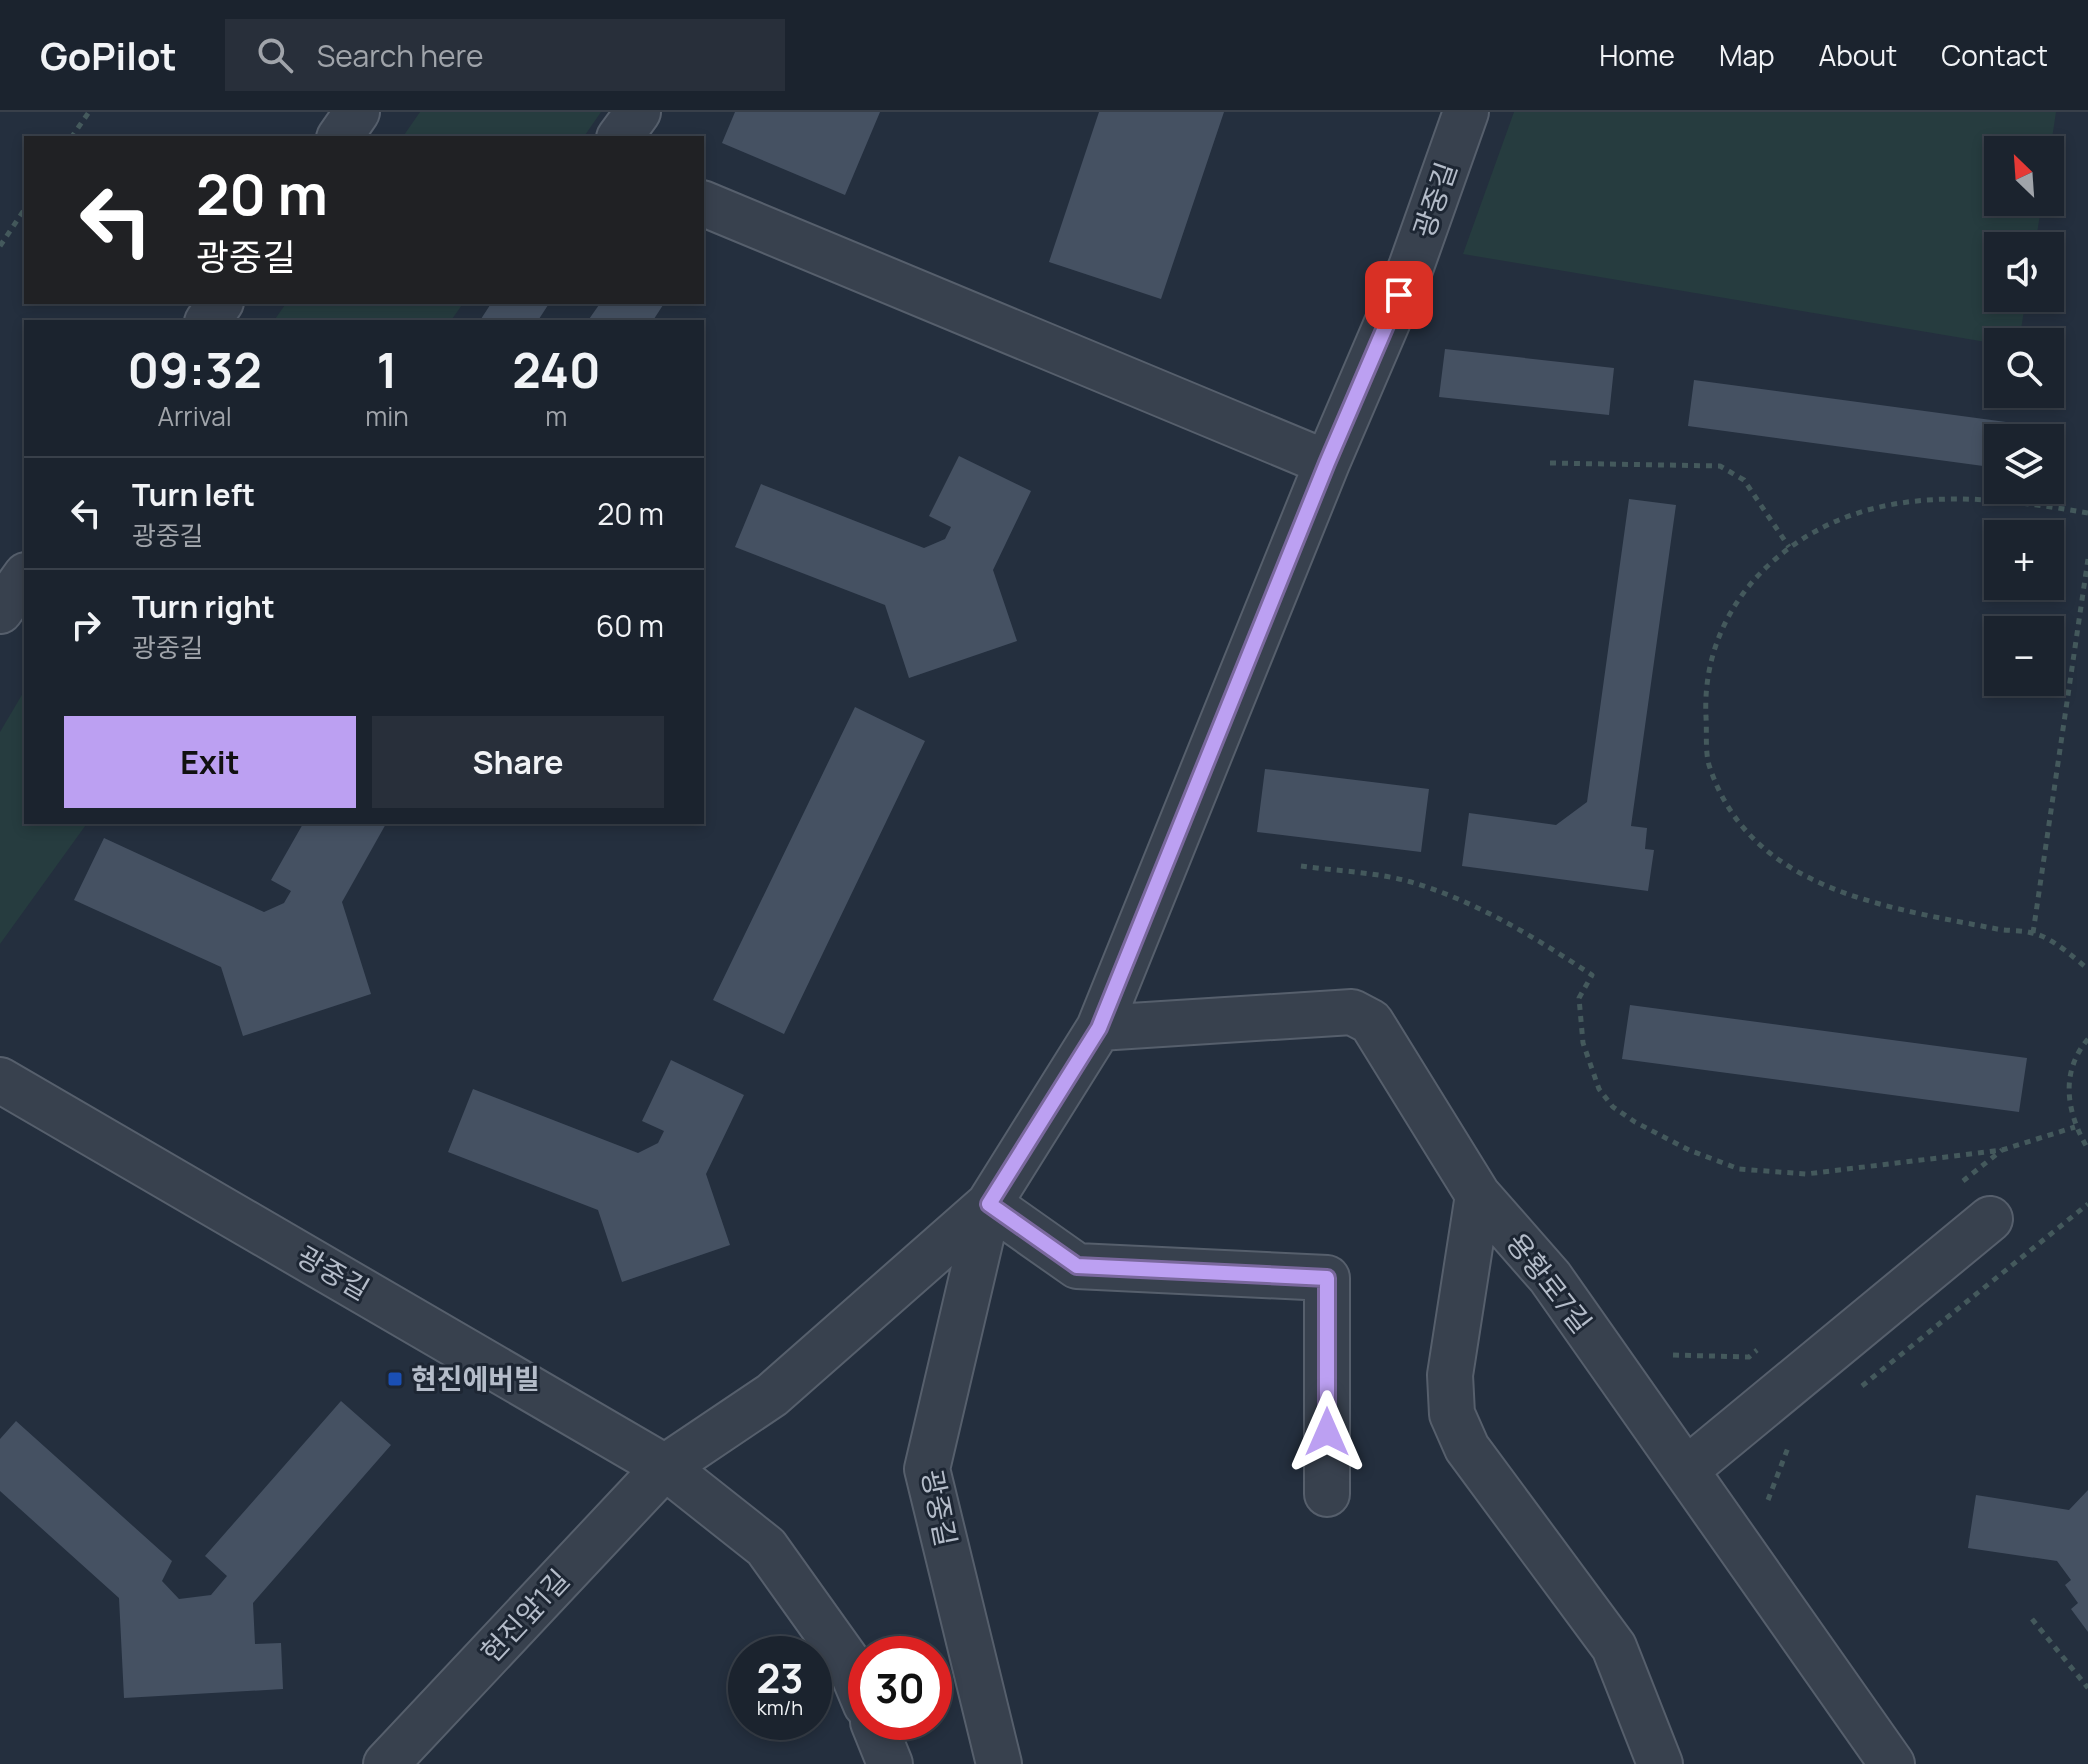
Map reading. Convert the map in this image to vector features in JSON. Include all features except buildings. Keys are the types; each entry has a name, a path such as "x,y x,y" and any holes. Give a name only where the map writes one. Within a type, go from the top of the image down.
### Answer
{"street":[{"path":"340,136 357,112"},
{"path":"620,136 638,112"},
{"name":"광중길","path":"665,1467 772,1395 989,1204 1099,1028 1327,463 1411,267 1466,112"},
{"path":"704,204 1327,463"},
{"path":"0,611 24,578"},
{"name":"용황로7길","path":"1099,1028 1352,1012 1371,1022 1478,1195 1550,1277 1892,1764"},
{"name":"광중길","path":"0,1080 665,1467 766,1547 848,1662"},
{"path":"1478,1195 1450,1375 1452,1414 1467,1448 1614,1647 1660,1764"},
{"path":"989,1204 1077,1266 1327,1278 1327,1494"},
{"name":"광중길","path":"989,1204 927,1469 999,1764"},
{"path":"1686,1470 1990,1219"},
{"name":"현진앞1길","path":"386,1764 665,1467"},
{"path":"880,1740 890,1764"}],"path":[{"path":"72,136 89,112"},
{"path":"0,246 24,210"},
{"path":"1550,463 1720,466 1744,480 1789,547"},
{"path":"2088,513 2002,498 1927,497 1859,512 1789,547 1749,583 1716,639 1705,693 1708,763 1731,813 1759,845 1806,880 1908,911 2033,933 2088,969"},
{"path":"2033,933 2088,559"},
{"path":"1301,866 1409,881 1470,904 1543,943 1592,975 1579,998 1583,1043 1599,1089 1613,1107 1635,1122 1689,1150 1739,1169 1806,1174 2002,1150 2075,1127"},
{"path":"2088,1039 2079,1049 2070,1075 2068,1102 2075,1127 2088,1149"},
{"path":"1954,1189 2002,1150"},
{"path":"1860,1387 2088,1204"},
{"path":"1673,1355 1749,1357 1761,1347"},
{"path":"1768,1500 1788,1445 1800,1436"},
{"path":"2032,1619 2088,1688"}],"green space":[{"path":"420,112 601,112 584,136 403,136"},
{"path":"1514,112 2056,112 2052,136 1984,136 1984,216 2040,216 2037,232 1984,232 1984,312 2024,312 2021,328 1984,328 1984,342 1463,254"},
{"path":"286,304 463,304 451,320 274,320"},
{"path":"24,691 24,824 87,824 0,944 0,732"}],"place":[{"name":"현진에버빌","path":"395,1379"}],"route":[{"path":"1327,1432 1327,1278 1077,1266 989,1204 1099,1028 1327,463 1399,295"}]}
